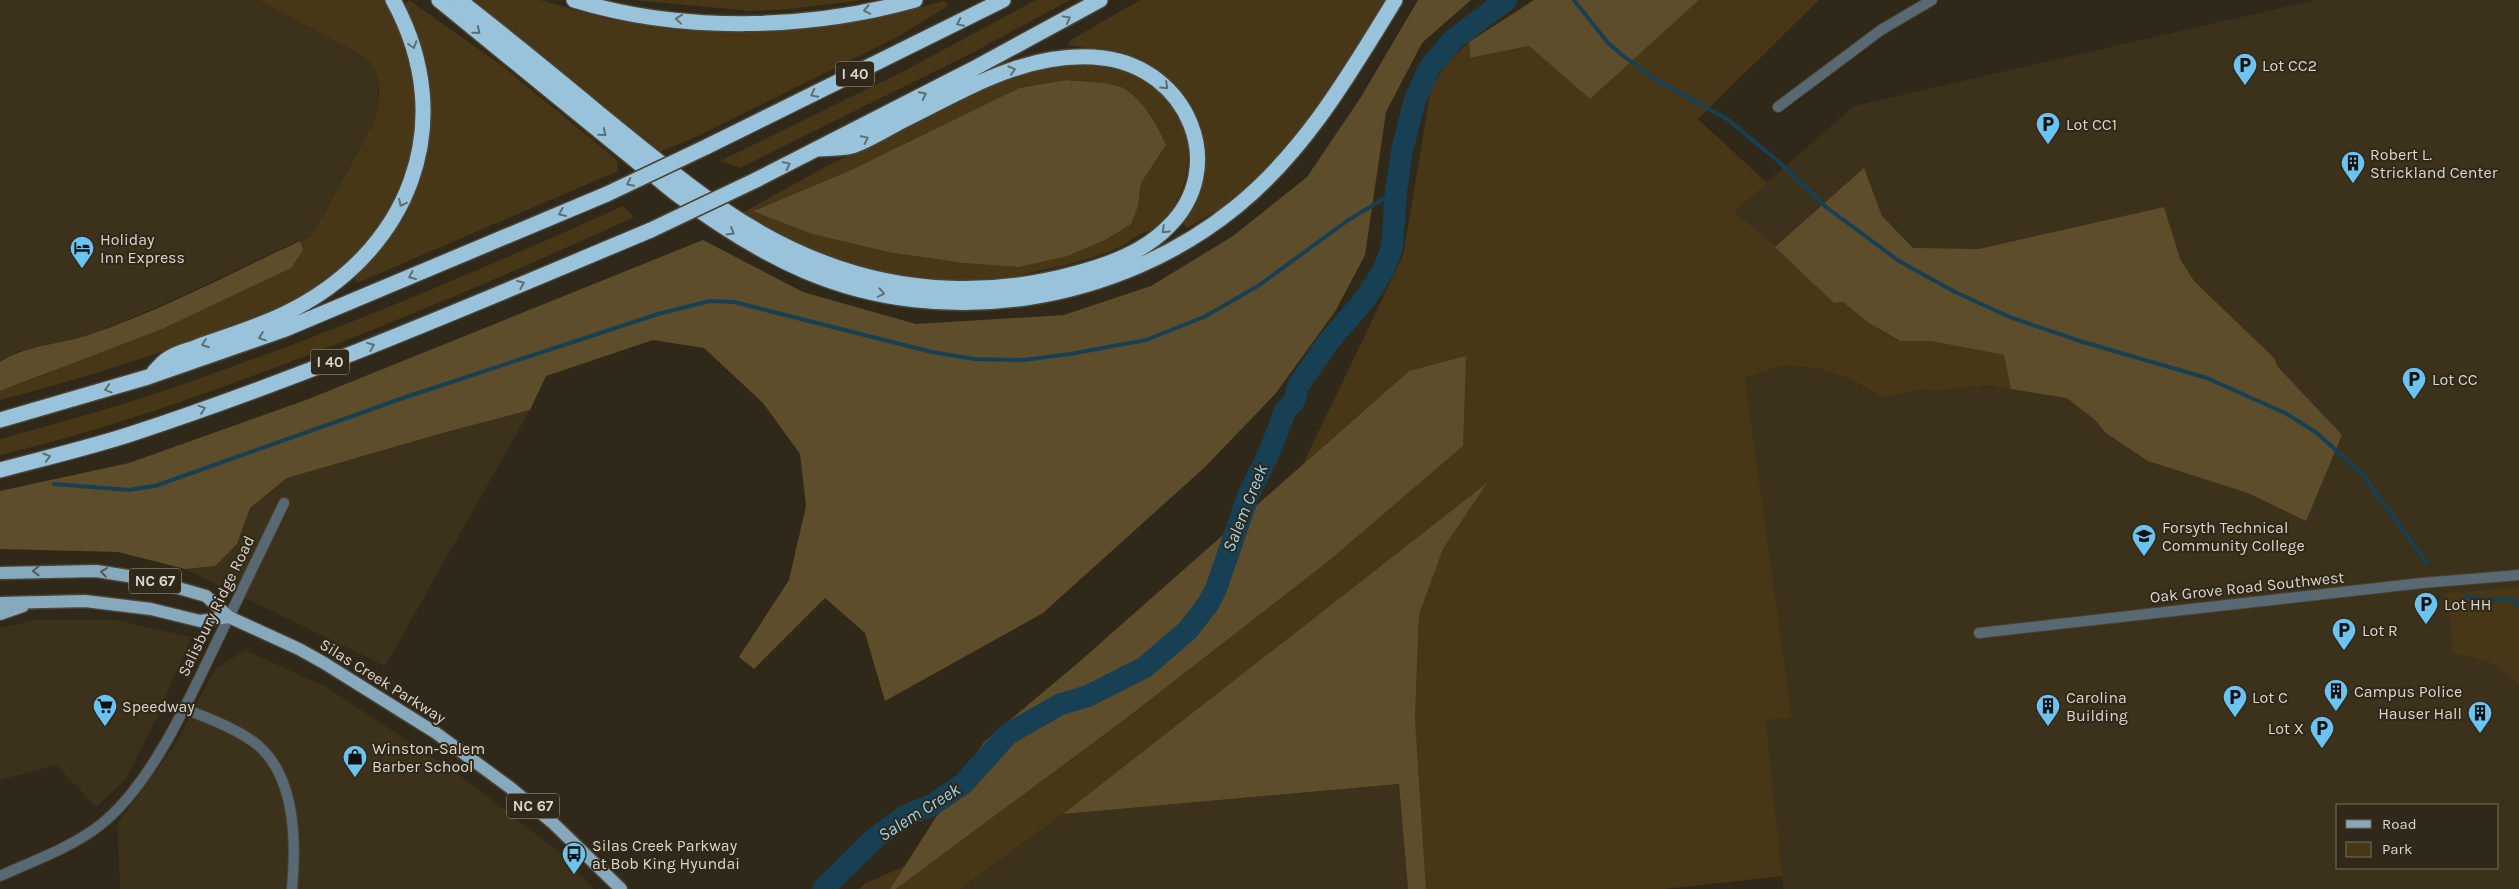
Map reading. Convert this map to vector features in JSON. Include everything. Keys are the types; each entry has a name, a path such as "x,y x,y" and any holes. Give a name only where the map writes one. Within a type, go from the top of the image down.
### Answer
{"highway":[{"path":"148,377 170,357 263,323 308,302 348,274 381,238 395,217 416,168 423,121 423,98 415,52 407,27 393,0"},
{"path":"439,0 674,192 710,219 741,238 805,271 834,282 895,296 954,302 1014,300 1072,290 1099,282 1157,258 1211,225 1260,186 1301,142 1321,117 1395,0"},
{"path":"459,0 680,180 725,212 801,254 859,274 888,281 945,288 1000,288 1058,278 1122,258 1154,240 1177,218 1192,189 1197,155 1196,140 1186,112 1169,90 1142,70 1125,63 1086,56 1046,61 1001,73 852,146 818,149"},
{"path":"574,0 660,17 757,24 830,17 915,0"},
{"name":"I 40","path":"0,420 148,377 283,330 607,194 1003,0"},
{"name":"I 40","path":"0,470 129,434 231,399 368,347 651,230 818,149 1100,0"}],"main road":[{"name":"Silas Creek Parkway","path":"0,573 96,571 147,578 206,596 229,617 267,633 324,663 436,734 512,789 554,824 621,889"},
{"path":"0,614 35,601"},
{"name":"NC 67","path":"0,603 84,601 126,605 200,621 229,617"}],"street":[{"path":"1778,107 1881,30 1932,0"},
{"name":"Salisbury Ridge Road","path":"2,875 85,835 100,825 132,791 159,754 229,617 284,503"},
{"name":"Oak Grove Road Southwest","path":"1979,633 2412,584 2519,575"},
{"path":"182,708 244,737 264,750 287,797 293,826 295,843 292,889"}],"shaded area":[{"path":"0,0 258,0 370,60 376,68 378,82 377,109 373,124 313,234 164,304 90,335 20,351 0,362"},
{"path":"1418,0 1471,0 1422,43 1386,112 1365,255 1336,310 1276,393 1205,467 1043,613 885,701 865,633 825,598 754,669 739,657 789,580 806,506 800,454 763,403 704,348 653,340 546,376 530,410 287,478 250,508 237,544 215,566 185,569 118,552 0,549 0,491 129,463 306,400 703,240 803,292 916,324 1064,315 1151,286 1233,236 1307,177 1361,97"},
{"path":"1534,0 1699,0 1590,99 1529,46 1470,58 1469,42"},
{"name":"Forsyth Technical Community College","path":"2315,0 2519,0 2519,889 1783,889 1766,719 1792,716 1745,376 1784,365 1821,369 1851,379 1884,398 1917,390 1939,391 1984,385 2010,389 1785,255 1733,212 1854,106"},
{"path":"1067,80 1106,83 1126,90 1147,111 1166,145 1141,183 1138,206 1131,224 1107,239 1068,256 1019,267 962,263 888,252 812,234 753,211 849,171 1019,88"},
{"path":"1864,168 1882,216 1913,248 1979,249 2164,207 2180,259 2194,281 2274,358 2278,367 2342,435 2306,521 2248,493 2148,461 2106,433 2095,420 2067,398 2011,389 2004,355 1931,341 1900,341 1869,323 1843,302 1834,303 1775,247"},
{"path":"300,241 303,250 291,268 162,329 0,391 0,362 11,356 33,348 79,338 144,314"},
{"path":"1466,356 1463,446 1330,560 1124,720 896,889 890,889 984,742 1079,662 1409,371"},
{"path":"530,410 385,666 185,569 215,566 237,544 250,508 287,478"},
{"path":"1487,483 1443,549 1419,615 1415,718 1426,889 1408,889 1399,784 1063,814"},
{"path":"36,620 115,620 191,637 157,717 126,779 96,807 56,765 0,780 0,628"},
{"path":"245,650 326,687 454,771 562,854 594,889 120,889 117,824 175,745 215,669"},
{"path":"1399,784 1408,889 960,889 1063,814"}],"green space":[{"path":"258,0 385,0 408,58 413,78 415,106 408,162 398,189 385,215 369,239 350,260 329,279 298,299 230,328 147,357 74,380 0,400 0,391 47,374 302,250 300,241 313,234 373,124 379,97 378,78 370,62 363,56"},
{"path":"409,0 501,65 617,160 618,171 357,283 354,275 389,236 405,210 419,175 424,66 405,5"},
{"path":"467,0 540,0 608,19 685,29 732,32 801,29 870,20 945,1 948,6 901,35 696,137 657,153"},
{"path":"633,0 863,0 791,9 751,11"},
{"path":"1036,0 1070,0 972,53 740,168 720,161 900,73"},
{"path":"1140,0 1387,0 1317,108 1276,158 1230,202 1187,228 1181,221 1190,207 1196,120 1188,104 1167,78 1139,60 1120,53 1069,45 1069,41"},
{"path":"1699,0 1819,0 1698,119 1767,183 1734,212 1869,323 1899,341 1931,341 2004,355 2011,389 1984,385 1939,391 1917,390 1884,398 1851,379 1821,369 1784,365 1745,377 1792,717 1766,720 1782,876 1664,889 1426,889 1415,718 1419,615 1443,549 1486,484 1063,814 960,889 896,889 1124,720 1330,560 1463,446 1409,371 1303,464 1403,256 1431,88 1447,63 1469,42 1470,58 1529,46 1590,99"},
{"path":"1071,62 1118,68 1144,79 1171,104 1180,120 1186,137 1188,154 1187,172 1182,190 1173,207 1164,220 1155,228 1106,253 1011,278 965,282 932,281 898,277 830,259 798,246 742,213 825,167 997,82 1035,69","holes":["1067,80 1106,83 1126,90 1147,111 1166,145 1141,183 1138,206 1107,239 1068,256 1019,267 962,263 888,252 812,234 754,210 849,171 1019,88"]},
{"path":"623,206 634,217 480,285 324,349 164,408 83,433 0,455 0,439 147,396 304,340 518,253"},
{"path":"2519,587 2519,685 2504,671 2489,663 2473,657 2453,654 2447,593"},
{"path":"905,866 890,889 859,889 864,884"}],"waterway":[{"name":"Salem Creek","path":"823,889 875,838 905,816 932,805 963,784 1008,734 1061,704 1088,696 1145,667 1188,630 1208,604 1216,589 1248,496 1270,451 1285,411 1294,401 1298,386 1329,341 1365,299 1384,269 1392,248 1396,191 1402,151 1415,99 1430,67 1453,40 1506,0"},
{"path":"1574,0 1608,43 1622,55 1655,79 1727,119 1778,161 1826,207 1899,261 1955,292 2012,318 2083,342 2207,378 2285,413 2317,433 2363,475 2427,563"},
{"path":"54,484 129,490 155,486 406,397 658,314 710,301 734,302 932,352 975,359 1024,360 1070,354 1146,340 1204,317 1258,286 1347,221 1396,191"},
{"path":"2466,596 2484,600 2512,599 2519,606"}],"place":[{"name":"Lot CC2","path":"2245,86"},
{"name":"Lot CC1","path":"2048,145"},
{"name":"Robert L. Strickland Center","path":"2353,184"},
{"name":"Holiday Inn Express","path":"82,269"},
{"name":"Lot CC","path":"2414,400"},
{"name":"Forsyth Technical Community College","path":"2144,557"},
{"name":"Lot HH","path":"2426,625"},
{"name":"Lot R","path":"2344,651"},
{"name":"Campus Police","path":"2336,712"},
{"name":"Lot C","path":"2235,718"},
{"name":"Speedway","path":"105,727"},
{"name":"Carolina Building","path":"2048,727"},
{"name":"Hauser Hall","path":"2480,734"},
{"name":"Lot X","path":"2322,749"},
{"name":"Winston-Salem Barber School","path":"355,778"},
{"name":"Silas Creek Parkway at Bob King Hyundai","path":"574,875"}]}
